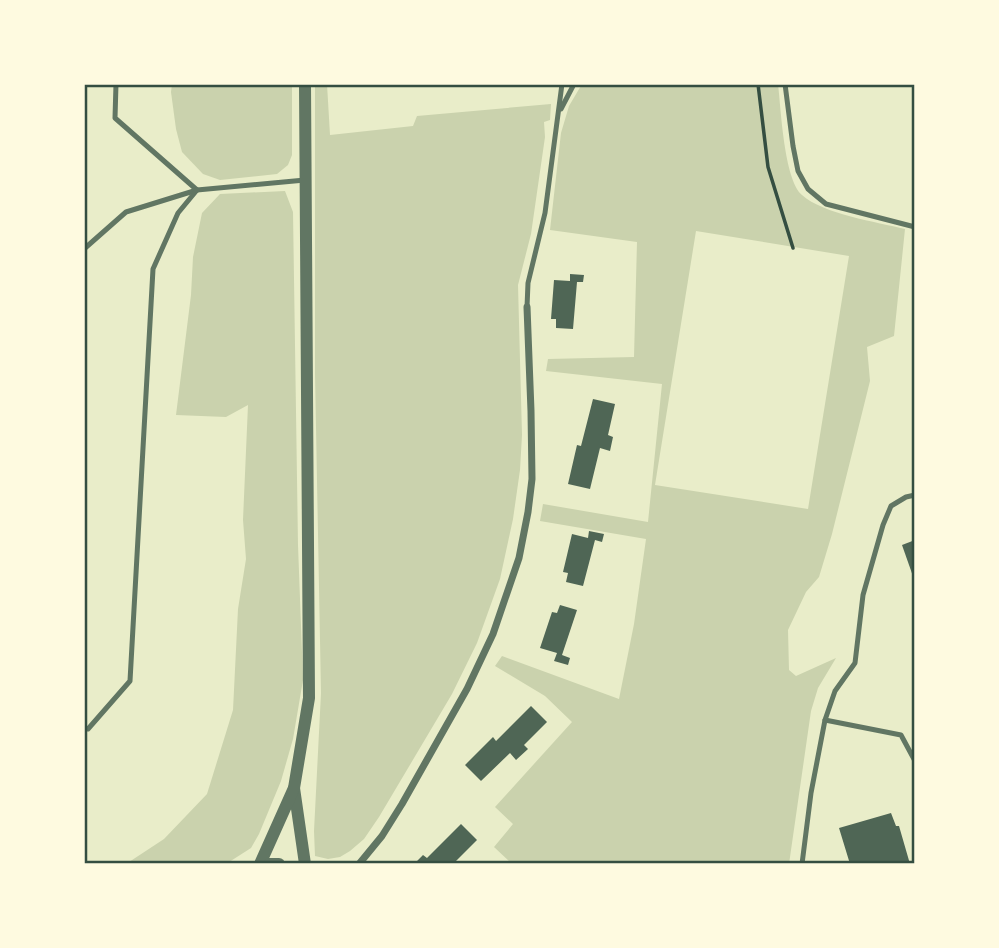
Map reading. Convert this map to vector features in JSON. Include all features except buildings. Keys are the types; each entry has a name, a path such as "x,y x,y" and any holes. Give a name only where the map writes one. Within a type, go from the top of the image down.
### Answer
{"street":[{"path":"260,864 294,788 309,698 305,84"},
{"path":"359,864 382,836 402,804 467,689 493,634 519,558 532,480 527,307"},
{"path":"294,788 305,864"},
{"path":"269,864 279,864"}],"lane":[{"path":"116,84 116,118 197,190"},
{"path":"527,307 528,283 545,213 562,84"},
{"path":"558,115 574,84"},
{"path":"785,84 798,171 808,189 826,204 915,227"},
{"path":"84,249 125,212 197,190 305,180"},
{"path":"84,728 88,729 130,681 153,269 177,213 197,190"},
{"path":"802,864 811,793 825,720 835,691 855,663 863,595 883,525 891,506 915,495"},
{"path":"825,720 901,735 915,761"}],"path":[{"path":"758,84 768,167 793,248"}],"green space":[{"path":"172,84 292,84 292,155 288,165 277,174 220,180 203,174 182,152 176,129"},
{"path":"315,84 327,84 330,135 413,126 417,116 551,104 550,120 544,122 545,137 531,234 518,285 522,435 520,470 500,579 477,643 452,694 379,817 364,839 350,851 340,857 328,859 315,856 314,831 321,693 315,374"},
{"path":"582,84 778,84 787,159 796,187 802,195 811,202 836,212 905,229 894,336 867,347 870,381 832,534 819,577 806,592 788,630 789,670 796,676 836,658 818,688 811,711 789,864 512,864 494,847 513,824 495,807 572,722 545,696 495,666 502,656 619,699 634,624 646,539 540,521 543,504 648,522 662,384 546,371 548,359 634,357 637,242 550,230 561,133 569,106","holes":["696,231 849,256 808,509 655,485"]},
{"path":"285,191 293,212 298,545 303,680 293,739 281,781 251,848 226,864 126,864 164,839 207,794 233,710 238,609 246,559 243,520 248,405 226,417 176,415 193,257 202,213 220,194"}]}
